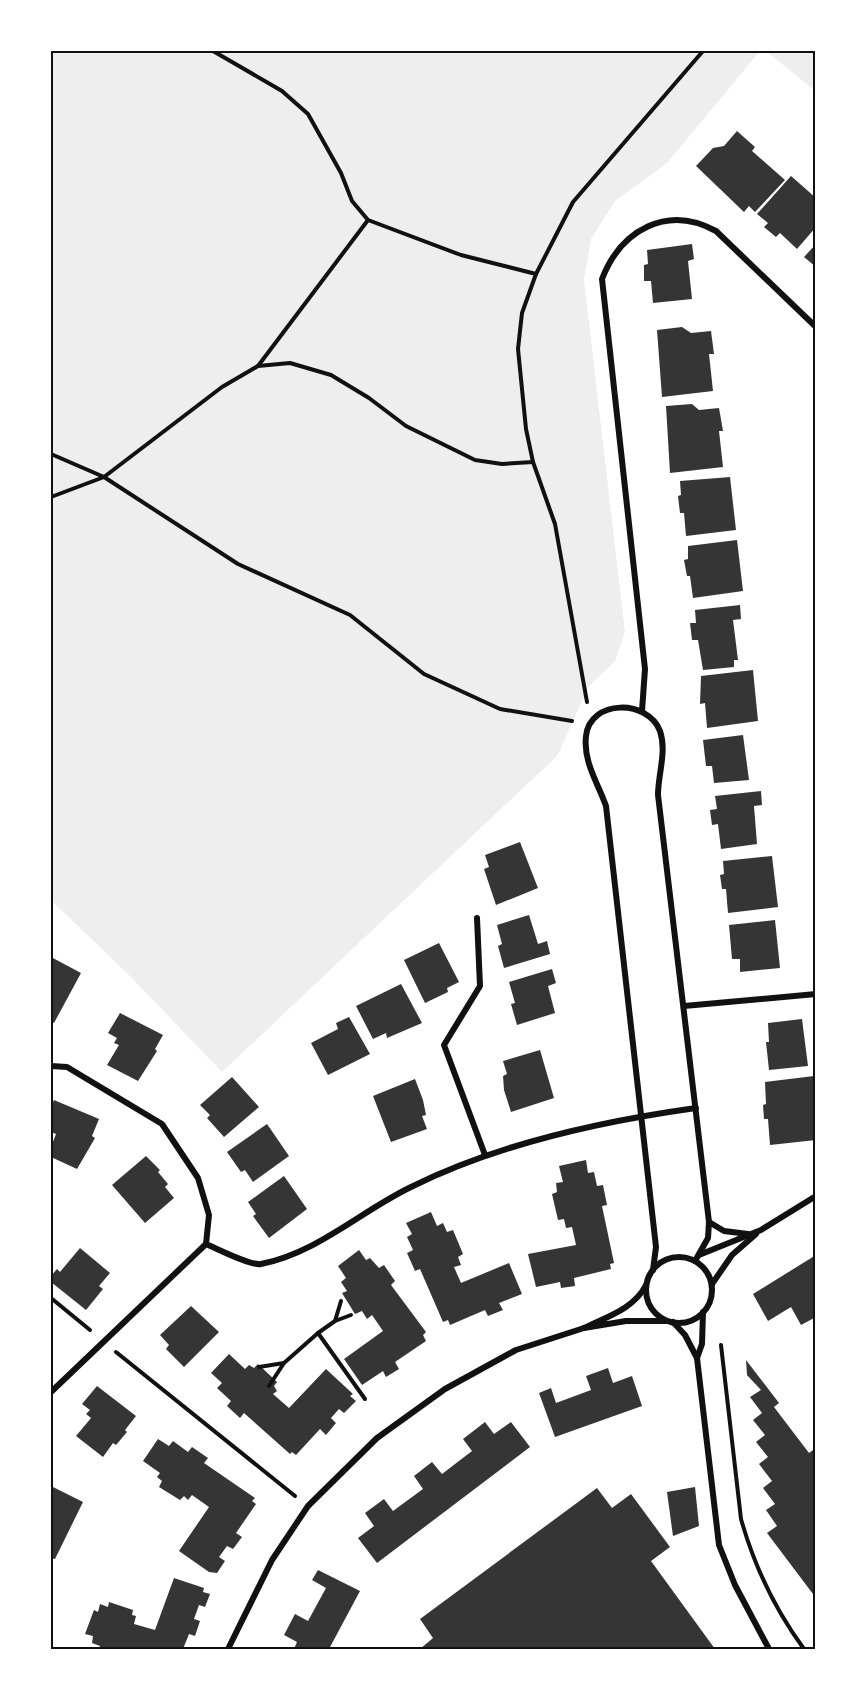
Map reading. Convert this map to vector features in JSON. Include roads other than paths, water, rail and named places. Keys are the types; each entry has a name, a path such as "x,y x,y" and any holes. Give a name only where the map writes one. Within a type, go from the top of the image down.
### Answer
{"street":[{"path":"642,711 645,669 602,279 608,264 620,248 653,223 685,220 704,225 716,231 816,327"},
{"path":"584,1328 628,1306 642,1293 653,1270 656,1247 606,806 587,761 586,733 591,724 600,714 620,707 642,711 655,722 662,744 658,795 709,1222 708,1238 694,1258"},
{"path":"477,918 480,986 444,1045 485,1155"},
{"path":"684,1006 816,994"},
{"path":"51,1066 67,1067 162,1124 198,1178 208,1215 206,1244 51,1392"},
{"path":"206,1244 258,1265 295,1255 410,1187 485,1155 642,1116 696,1108"},
{"path":"228,1649 272,1560 308,1506 377,1438 445,1389 516,1350 584,1328 626,1321 693,1320 703,1312 710,1301 712,1284 732,1255 761,1230 816,1196"},
{"path":"709,1222 724,1231 751,1234"},
{"path":"653,1270 669,1259 694,1258 761,1230"},
{"path":"694,1258 705,1270 712,1284"},
{"path":"648,1282 649,1302 656,1313 671,1322 685,1335 698,1358"},
{"path":"703,1312 702,1344 698,1358 718,1545 735,1585 769,1649"}]}
